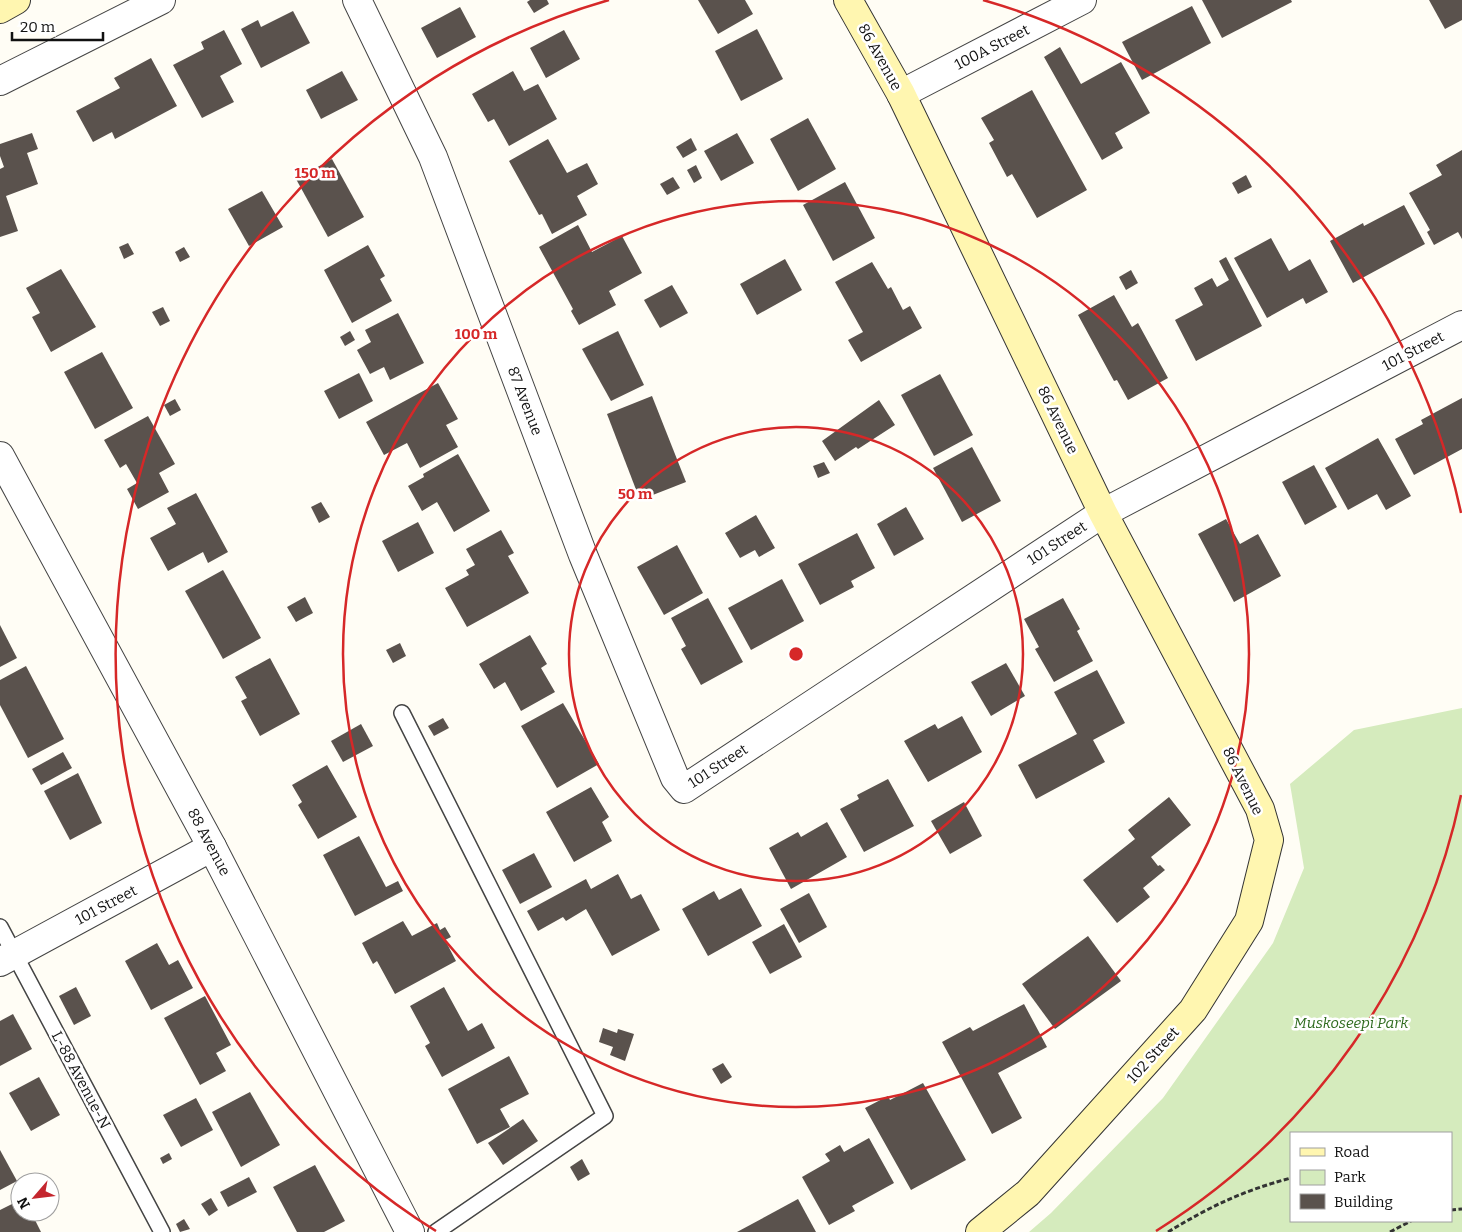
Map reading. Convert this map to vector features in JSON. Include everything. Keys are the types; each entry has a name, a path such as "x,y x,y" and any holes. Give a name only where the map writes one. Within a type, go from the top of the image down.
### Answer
{"street":[{"path":"0,9 16,0"},
{"path":"0,81 160,0"},
{"name":"87 Avenue","path":"357,0 433,157 583,555 675,778"},
{"name":"86 Avenue","path":"848,0 901,94 1103,513 1260,810 1269,840"},
{"name":"100A Street","path":"901,94 1082,0"},
{"name":"101 Street","path":"675,778 684,789 1103,513 1462,325"},
{"name":"88 Avenue","path":"0,456 212,847 410,1232"},
{"name":"102 Street","path":"980,1232 1028,1193 1193,1010 1249,921 1269,840"},
{"name":"101 Street","path":"7,958 212,847"}],"lane":[{"path":"402,713 605,1116 436,1232"},
{"name":"L-88 Avenue-N","path":"0,927 7,958 162,1232"}],"path":[{"path":"1168,1232 1208,1208 1252,1188 1290,1178"},
{"path":"1390,1232 1409,1222"}],"green space":[{"name":"Muskoseepi Park","path":"1462,708 1462,1232 1029,1232 1051,1213 1163,1098 1273,943 1304,868 1290,784 1354,730"}],"building":[{"path":"530,0 547,0 549,4 534,13 527,2"},
{"path":"698,0 745,0 753,14 718,34"},
{"path":"1202,0 1291,0 1292,2 1222,38"},
{"path":"1429,0 1462,0 1462,20 1445,29"},
{"path":"1192,6 1211,43 1142,80 1122,42"},
{"path":"460,7 476,37 437,58 421,28"},
{"path":"293,11 310,43 261,68 241,29 258,20 261,27"},
{"path":"757,29 783,79 741,101 715,51"},
{"path":"224,30 242,64 220,76 234,102 202,118 173,65 204,49 201,42"},
{"path":"564,30 580,59 546,78 530,48"},
{"path":"1060,47 1081,84 1121,62 1150,113 1115,133 1123,148 1102,160 1044,57"},
{"path":"151,58 177,106 115,139 112,132 93,142 76,111 120,88 114,78"},
{"path":"342,71 358,100 321,119 306,90"},
{"path":"513,71 524,91 538,84 557,119 509,146 494,119 488,122 472,94"},
{"path":"1032,90 1087,190 1037,218 1012,174 1007,177 989,143 994,140 981,118"},
{"path":"808,118 836,169 798,191 770,139"},
{"path":"32,133 38,149 27,153 38,184 6,196 18,231 0,237 0,169 4,167 0,156 0,144"},
{"path":"737,133 754,163 721,181 704,151"},
{"path":"691,138 697,150 683,158 676,147"},
{"path":"548,139 567,173 587,163 598,184 577,196 587,215 552,234 542,214 539,215 509,161"},
{"path":"1462,150 1462,239 1458,232 1434,245 1427,232 1430,230 1409,193 1442,175 1436,165"},
{"path":"332,159 364,217 328,237 296,179"},
{"path":"696,165 702,178 694,183 687,170"},
{"path":"1246,175 1252,187 1238,194 1232,183"},
{"path":"673,177 680,188 667,195 660,184"},
{"path":"845,182 875,238 833,261 803,205"},
{"path":"262,191 283,227 249,246 228,209"},
{"path":"1404,205 1425,244 1353,283 1330,241 1363,223 1364,226"},
{"path":"578,225 592,252 622,236 642,273 609,291 616,305 579,325 571,311 573,309 539,247"},
{"path":"1271,238 1289,271 1310,259 1328,292 1306,304 1303,298 1267,318 1234,258"},
{"path":"128,243 134,254 124,259 119,247"},
{"path":"368,245 385,276 380,279 392,301 352,323 324,270"},
{"path":"184,247 190,257 180,262 175,252"},
{"path":"1226,257 1262,326 1196,361 1175,320 1203,305 1194,288 1212,278 1217,287 1229,280 1219,261"},
{"path":"785,259 802,290 757,315 740,284"},
{"path":"872,262 888,289 891,287 903,310 910,306 922,328 861,362 848,340 863,332 835,282"},
{"path":"61,269 96,327 51,352 32,317 40,313 26,288"},
{"path":"1131,270 1138,283 1126,290 1119,277"},
{"path":"672,285 688,313 660,328 644,300"},
{"path":"1114,295 1132,327 1138,323 1168,378 1128,400 1117,380 1114,381 1078,315"},
{"path":"163,307 170,321 160,326 152,312"},
{"path":"398,313 424,363 390,380 384,367 370,374 357,350 371,342 365,330"},
{"path":"350,331 355,340 345,346 340,337"},
{"path":"618,331 644,385 611,401 582,349"},
{"path":"102,352 133,408 95,429 64,372"},
{"path":"359,373 373,401 339,419 324,391"},
{"path":"940,374 973,435 934,456 901,395"},
{"path":"438,383 458,419 446,425 458,447 420,468 407,443 384,455 366,422"},
{"path":"652,396 686,482 640,500 607,414"},
{"path":"1462,398 1462,449 1414,475 1395,439 1423,424 1421,420"},
{"path":"175,399 181,410 170,416 164,405"},
{"path":"879,400 895,425 858,449 856,447 835,461 822,441"},
{"path":"148,416 175,464 159,473 169,492 138,509 127,489 137,483 126,464 120,468 104,440"},
{"path":"1378,438 1411,496 1386,510 1377,494 1348,510 1325,468"},
{"path":"972,447 1001,501 962,522 933,468"},
{"path":"458,454 490,511 454,532 437,502 422,511 408,486 424,477 423,474"},
{"path":"824,462 830,473 818,478 813,466"},
{"path":"1314,465 1337,507 1305,525 1282,482"},
{"path":"196,493 228,552 208,563 203,552 168,571 150,538 176,524 167,508"},
{"path":"321,502 330,517 319,523 311,507"},
{"path":"906,507 924,539 894,556 877,524"},
{"path":"756,515 775,548 759,557 755,550 740,558 725,533"},
{"path":"1226,519 1240,544 1258,534 1281,576 1234,602 1198,534"},
{"path":"418,522 434,553 398,572 382,541"},
{"path":"501,530 514,553 508,556 529,593 467,627 445,588 469,575 466,570 475,565 466,549"},
{"path":"857,533 875,568 851,581 854,587 820,605 798,564"},
{"path":"677,545 703,593 664,615 637,567"},
{"path":"223,570 261,638 223,659 185,591"},
{"path":"782,579 804,621 751,650 728,608"},
{"path":"305,597 313,613 296,622 287,607"},
{"path":"708,598 743,662 701,685 681,649 686,646 671,618"},
{"path":"1063,598 1080,629 1077,631 1093,661 1054,682 1035,649 1039,647 1024,619"},
{"path":"0,625 17,658 0,667"},
{"path":"530,635 547,664 541,668 555,692 521,711 505,682 494,689 479,664"},
{"path":"400,643 406,656 393,663 386,650"},
{"path":"270,658 300,714 260,736 241,701 247,698 235,677"},
{"path":"1006,663 1025,696 991,716 971,682"},
{"path":"26,666 64,739 28,758 0,705 0,680"},
{"path":"1097,670 1125,723 1093,740 1105,762 1036,799 1018,765 1077,734 1054,692"},
{"path":"563,703 599,764 557,788 521,726"},
{"path":"962,716 982,752 928,782 904,741 935,724 938,729"},
{"path":"443,718 449,728 434,736 428,726"},
{"path":"361,724 373,746 343,762 331,741"},
{"path":"63,752 72,768 41,785 32,769"},
{"path":"327,765 357,817 318,839 298,805 302,802 292,785"},
{"path":"78,773 102,823 70,840 44,791"},
{"path":"888,779 914,826 864,852 840,809 859,799 857,795"},
{"path":"591,787 609,817 602,822 612,841 574,862 546,812"},
{"path":"1169,797 1191,825 1151,857 1158,866 1160,865 1165,870 1143,888 1150,897 1117,923 1083,880 1135,839 1128,830"},
{"path":"964,802 982,836 950,854 931,821"},
{"path":"827,822 847,857 791,889 769,848 798,832 801,837"},
{"path":"359,836 386,887 398,881 403,891 355,916 323,855"},
{"path":"534,853 552,887 520,904 502,870"},
{"path":"618,874 631,899 641,894 660,930 612,956 586,909 566,921 563,917 538,931 527,911 586,879 591,889"},
{"path":"741,888 762,926 708,956 682,909 714,891 719,900"},
{"path":"809,893 827,927 799,943 780,909"},
{"path":"403,921 412,936 437,923 440,930 445,927 451,937 445,940 456,961 395,994 377,961 373,964 362,943"},
{"path":"784,924 802,957 770,974 752,942"},
{"path":"1088,936 1121,981 1055,1029 1022,984"},
{"path":"157,943 169,965 178,960 193,988 151,1010 125,961"},
{"path":"76,987 91,1016 74,1025 59,996"},
{"path":"444,987 468,1031 482,1023 495,1048 442,1077 425,1046 430,1043 410,1006"},
{"path":"205,996 231,1045 216,1053 226,1071 200,1085 164,1018"},
{"path":"1024,1004 1047,1047 998,1073 1022,1118 992,1134 942,1042 970,1027 973,1031"},
{"path":"13,1014 32,1049 0,1066 0,1021"},
{"path":"603,1028 617,1033 618,1029 634,1034 625,1061 610,1055 613,1047 599,1042"},
{"path":"509,1056 529,1094 500,1109 510,1127 477,1144 448,1089"},
{"path":"723,1063 732,1077 721,1084 712,1069"},
{"path":"39,1077 60,1115 31,1131 9,1093"},
{"path":"923,1083 966,1160 911,1190 865,1108 888,1096 890,1100"},
{"path":"250,1092 280,1145 241,1167 212,1112"},
{"path":"196,1098 213,1130 181,1147 163,1115"},
{"path":"523,1119 538,1141 503,1165 488,1143"},
{"path":"869,1138 894,1183 852,1206 855,1211 829,1225 802,1177 830,1161 825,1154 840,1145 844,1152"},
{"path":"0,1150 12,1172 10,1172 10,1185 0,1190"},
{"path":"169,1153 172,1159 163,1164 160,1158"},
{"path":"582,1159 590,1174 578,1181 570,1167"},
{"path":"315,1165 345,1221 324,1232 297,1232 273,1187"},
{"path":"249,1177 257,1192 228,1207 220,1192"},
{"path":"211,1198 218,1210 209,1216 201,1204"},
{"path":"798,1199 816,1232 737,1232"},
{"path":"10,1205 10,1222 36,1222 41,1232 0,1232 0,1210"},
{"path":"184,1219 190,1229 180,1232 176,1224"}]}
